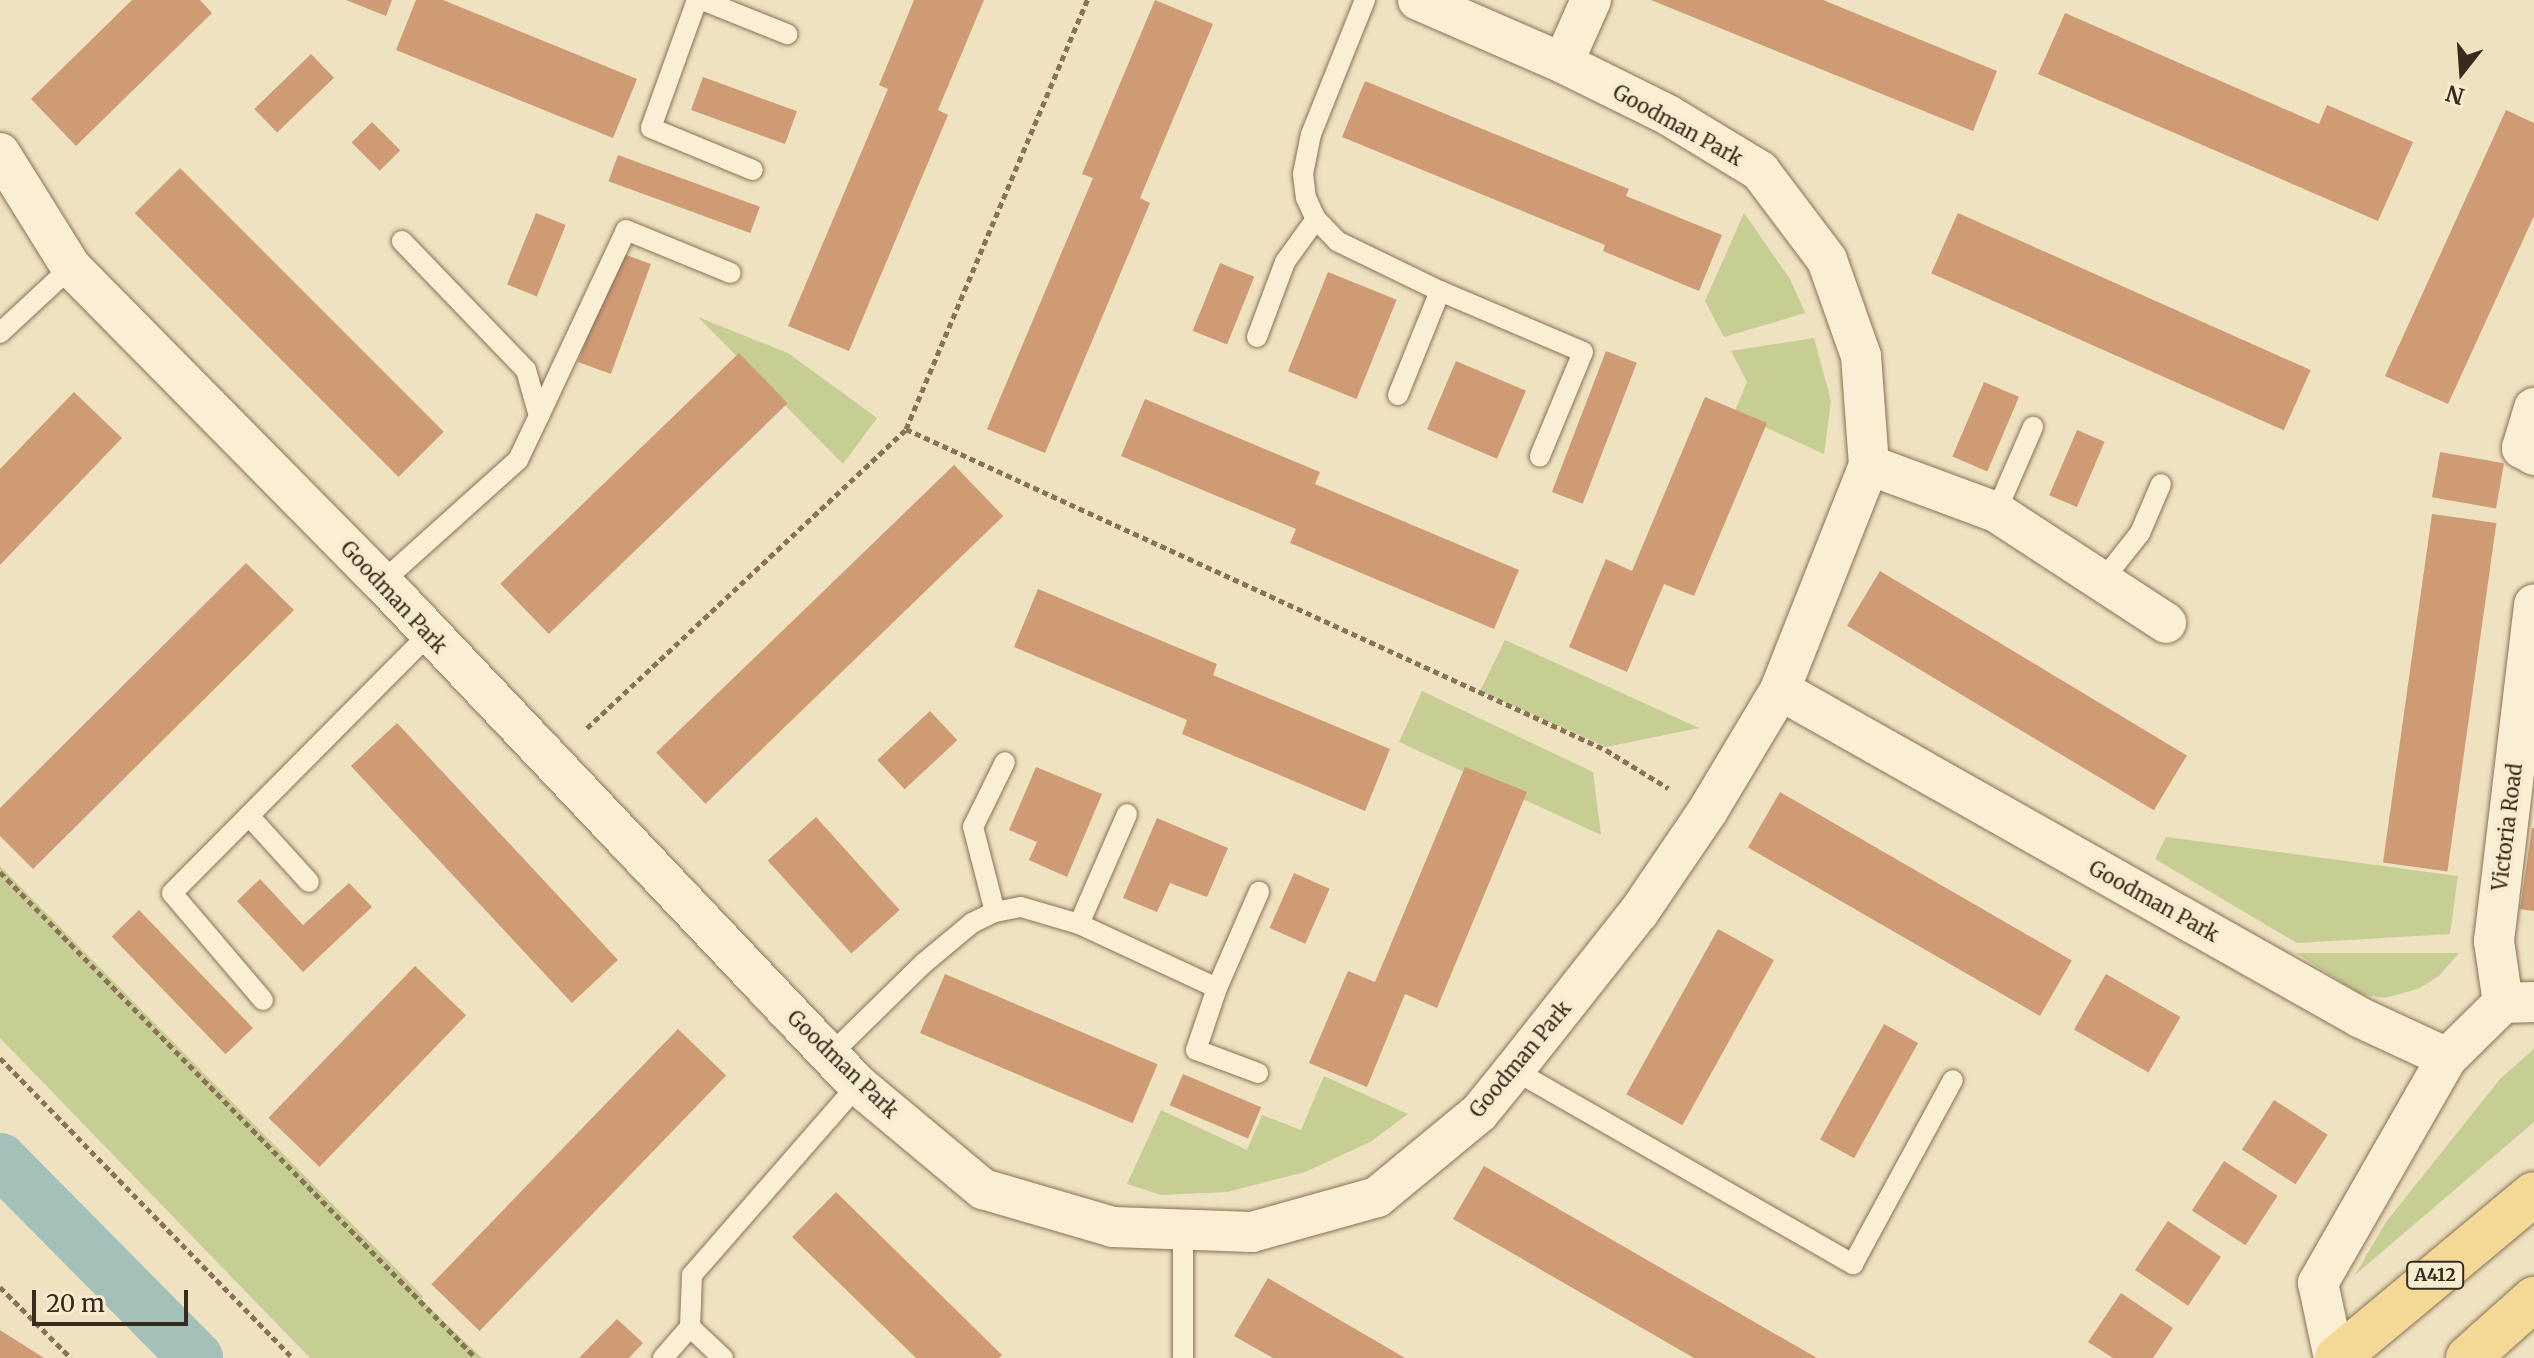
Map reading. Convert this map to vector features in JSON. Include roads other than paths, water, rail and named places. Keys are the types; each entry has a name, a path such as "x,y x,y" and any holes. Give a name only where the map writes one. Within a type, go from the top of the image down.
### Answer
{"main road":[{"name":"A412","path":"2336,1358 2534,1194"},
{"path":"2468,1358 2534,1299"}],"street":[{"name":"Goodman Park","path":"0,153 71,267 382,582 858,1085 983,1189 1113,1227 1252,1232 1377,1197 1479,1113 1514,1070 1639,912 1707,812 1780,690 1869,465 1861,356 1827,260 1760,171 1668,115 1563,63 1418,0"},
{"path":"1563,63 1591,0"},
{"path":"2534,408 2522,448 2534,455"},
{"path":"1869,465 1996,512 2166,623"},
{"name":"Victoria Road","path":"2519,1002 2494,941 2534,604"},
{"name":"Goodman Park","path":"1780,690 2361,1018 2447,1058"},
{"path":"2336,1358 2318,1283 2447,1058 2519,1002"}],"lane":[{"path":"753,170 651,128 700,0 787,34"},
{"path":"1365,0 1311,134 1303,174 1306,198 1316,219 1337,241 1440,291 1583,352 1540,456"},
{"path":"1257,337 1285,262 1316,219"},
{"path":"382,582 518,460 626,230 731,273"},
{"path":"402,241 526,370 539,416"},
{"path":"0,333 71,267"},
{"path":"1398,395 1440,291"},
{"path":"1996,512 2033,427"},
{"path":"2102,581 2140,533 2161,484"},
{"path":"263,1000 172,893 429,634"},
{"path":"995,912 973,827 1005,762"},
{"path":"1079,924 1127,814"},
{"path":"249,816 309,882"},
{"path":"1258,1073 1196,1050 1217,988 1259,892"},
{"path":"829,1056 924,963 972,923 995,912 1021,907 1079,924 1217,988"},
{"path":"1514,1070 1853,1264 1953,1080"},
{"path":"663,1358 690,1327 692,1275 858,1085"},
{"path":"1183,1230 1183,1358"},
{"path":"690,1327 723,1358"}],"waterway":[{"path":"0,1160 196,1358"}]}
